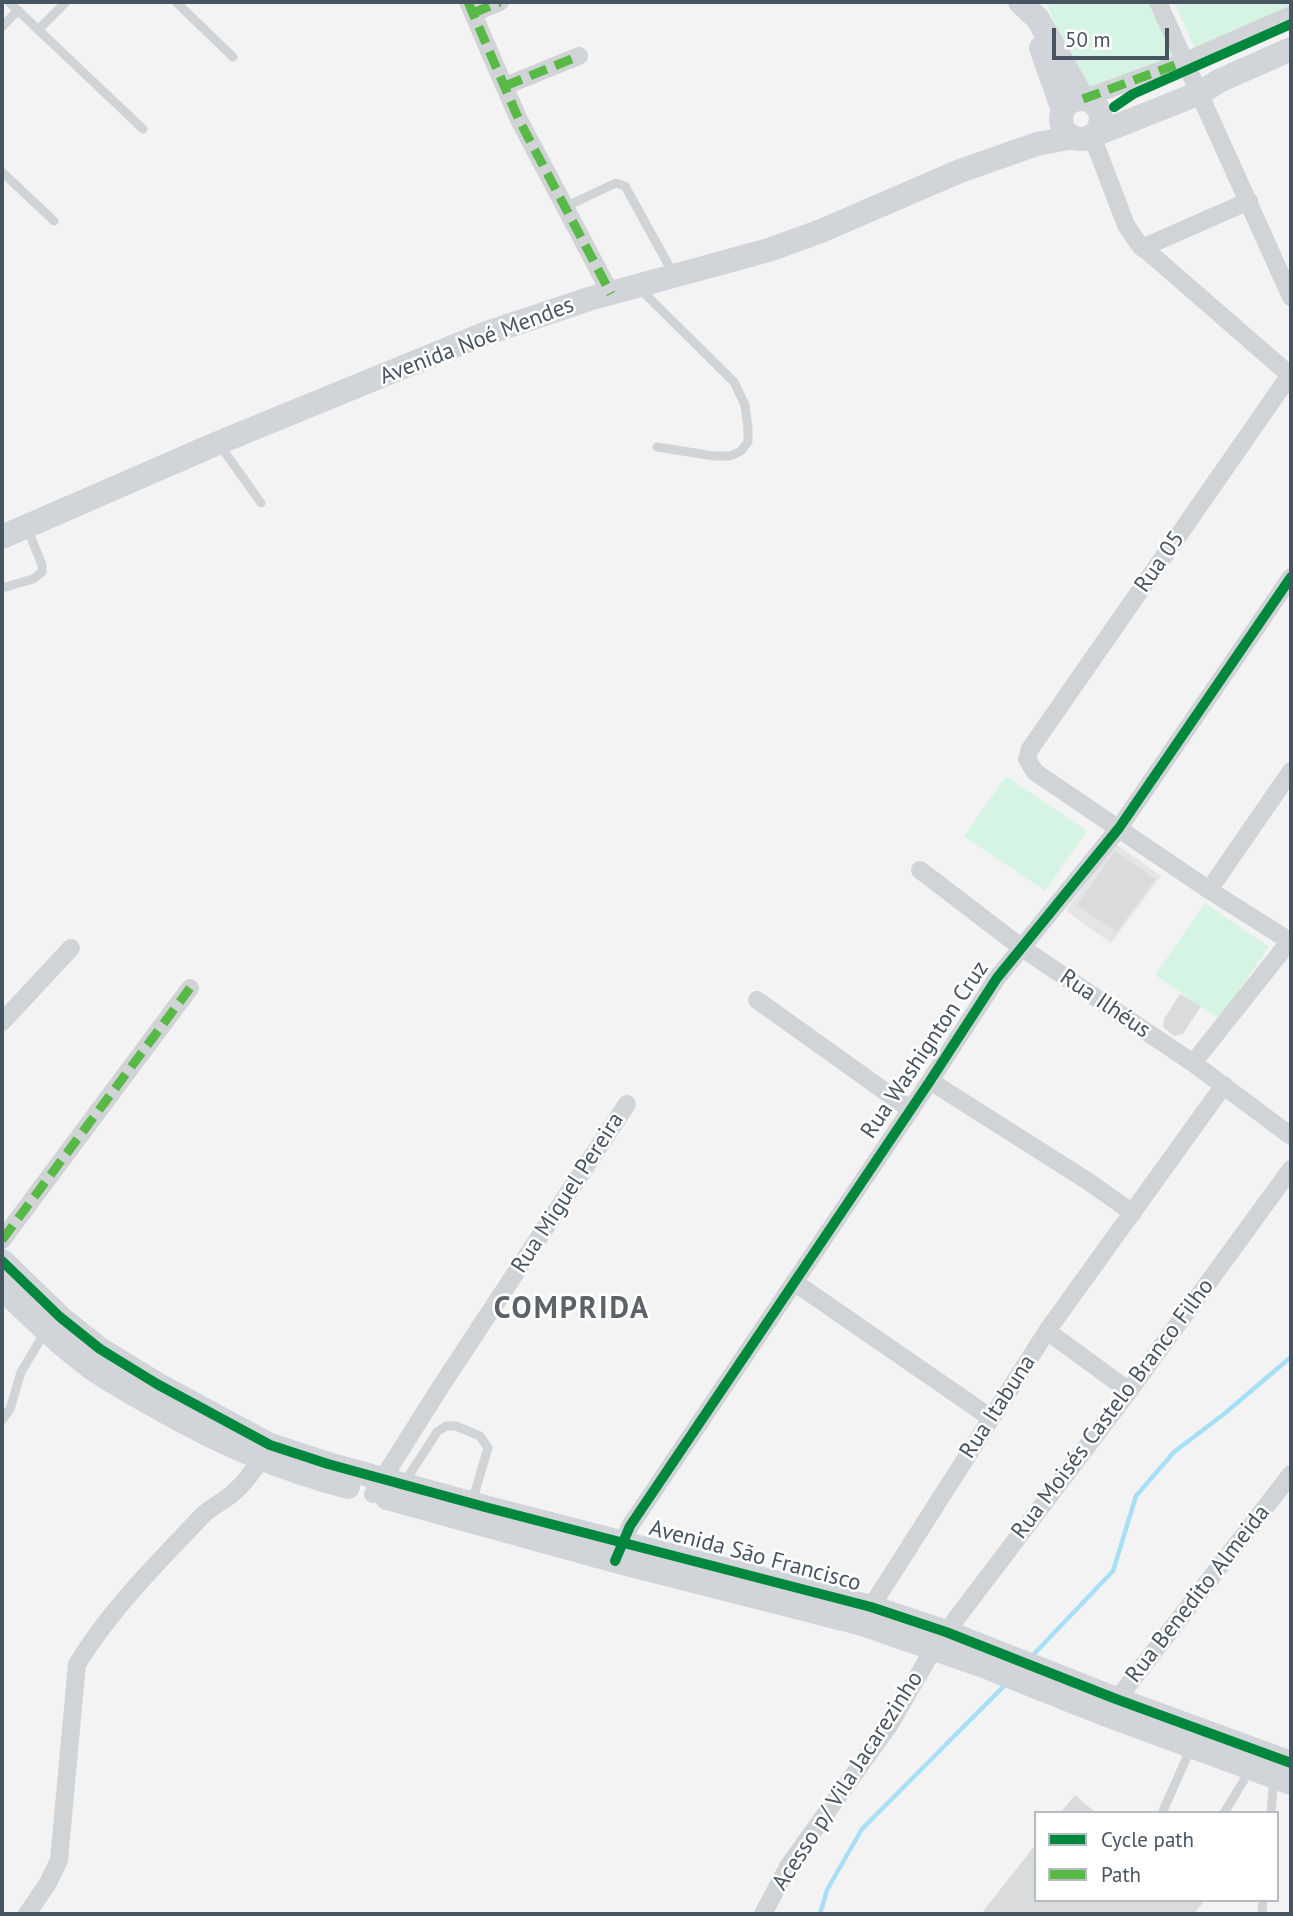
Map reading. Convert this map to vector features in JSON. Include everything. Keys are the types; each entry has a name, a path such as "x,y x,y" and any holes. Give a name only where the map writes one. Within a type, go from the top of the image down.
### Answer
{"street":[{"path":"500,2 471,8 524,131 567,206 611,294"},
{"path":"1158,2 1186,61 1205,86 1248,201 1291,297"},
{"path":"1031,12 1077,108 1102,120 1085,137"},
{"path":"1291,15 1077,108 1063,128 1085,137 1126,225 1142,248 1291,376"},
{"name":"Avenida Noé Mendes","path":"2,537 218,443 484,334 545,313 769,250 821,232 960,171 1037,144 1085,137 1291,49"},
{"path":"505,86 579,57"},
{"name":"Avenida Noé Mendes","path":"960,171 982,153 1077,108 1142,103 1205,86"},
{"path":"1142,248 1248,201"},
{"name":"Rua 05","path":"1119,828 1035,772 1027,760 1030,749 1291,376"},
{"name":"Rua Washignton Cruz","path":"618,1552 630,1526 997,978 1119,828 1291,577"},
{"path":"1209,890 1291,771"},
{"path":"1119,828 1290,942 1193,1063"},
{"name":"Rua Ilhéus","path":"920,870 1022,948 1193,1063 1291,1136"},
{"path":"2,1022 71,948"},
{"path":"2,1240 190,988"},
{"path":"757,1000 911,1110"},
{"path":"930,1081 1133,1213"},
{"name":"Rua Itabuna","path":"871,1607 1047,1331 1224,1085"},
{"name":"Rua Miguel Pereira","path":"386,1486 627,1104"},
{"name":"Rua Moisés Castelo Branco Filho","path":"940,1640 1129,1391 1291,1169"},
{"name":"Avenida São Francisco","path":"2,1261 53,1324"},
{"path":"794,1282 990,1418"},
{"name":"Avenida São Francisco","path":"2,1288 53,1324 100,1349 265,1452 328,1464 386,1486 825,1613 940,1640"},
{"path":"1047,1331 1129,1391"},
{"path":"27,1914 48,1883 59,1860 77,1664 97,1635 151,1571 204,1514 244,1482 265,1452"},
{"name":"Rua Benedito Almeida","path":"1112,1707 1286,1490 1291,1474"},
{"name":"Avenida São Francisco","path":"618,1552 871,1607 940,1640 1277,1773"},
{"name":"Acesso p/ Vila Jacarezinho","path":"763,1914 789,1865 890,1724 940,1640"},
{"name":"Avenida São Francisco","path":"1112,1707 1192,1746 1277,1773"}],"lane":[{"path":"9,2 143,129"},
{"path":"38,30 66,2"},
{"path":"176,2 233,57"},
{"path":"2,27 18,10"},
{"path":"2,172 54,220"},
{"path":"567,206 616,183 625,186 675,277"},
{"path":"638,287 734,382 745,405 748,428 748,442 741,451 730,456 657,447"},
{"path":"218,443 261,503"},
{"path":"2,588 33,579 41,572 42,565 27,527"},
{"path":"2,1420 10,1409 21,1372 53,1324"},
{"path":"386,1486 436,1432 446,1426 456,1426 480,1436 486,1441 488,1448 479,1511"},
{"path":"1162,1811 1192,1746"},
{"path":"1227,1811 1277,1773"},
{"path":"1271,1811 1277,1773"}],"shaded area":[{"path":"1115,843 1161,876 1111,943 1066,911"}],"green space":[{"path":"1046,2 1148,2 1176,62 1101,89 1080,83"},
{"path":"1174,2 1291,2 1291,10 1197,53"},
{"path":"1006,776 1087,831 1045,891 964,836"},
{"path":"1205,903 1269,947 1219,1019 1155,975"}],"building":[{"path":"1115,851 1155,879 1117,932 1077,905"},
{"path":"1180,994 1201,1006 1183,1034 1174,1036 1163,1027 1164,1019"},
{"path":"1075,1795 1094,1811 1062,1811"},
{"path":"1034,1847 1034,1902 1203,1902 1194,1914 981,1914"}],"waterway":[{"path":"1032,1656 1113,1571 1136,1496 1174,1452 1291,1357"},
{"path":"820,1914 827,1890 862,1829 1007,1683"}],"marked path":[{"path":"468,2 519,120 611,294"},
{"path":"473,13 500,2"},
{"path":"505,86 579,56"},
{"path":"1083,99 1175,65"},
{"path":"2,1240 190,988"}],"cycle path":[{"path":"1114,107 1133,94 1291,24"},
{"path":"615,1561 630,1526 997,978 1119,828 1291,577"},
{"path":"2,1261 60,1317 100,1349 157,1384 270,1445 328,1464 485,1507 871,1607 946,1632 1116,1699 1291,1763"}],"district":[{"name":"COMPRIDA","path":"572,1309"}]}
